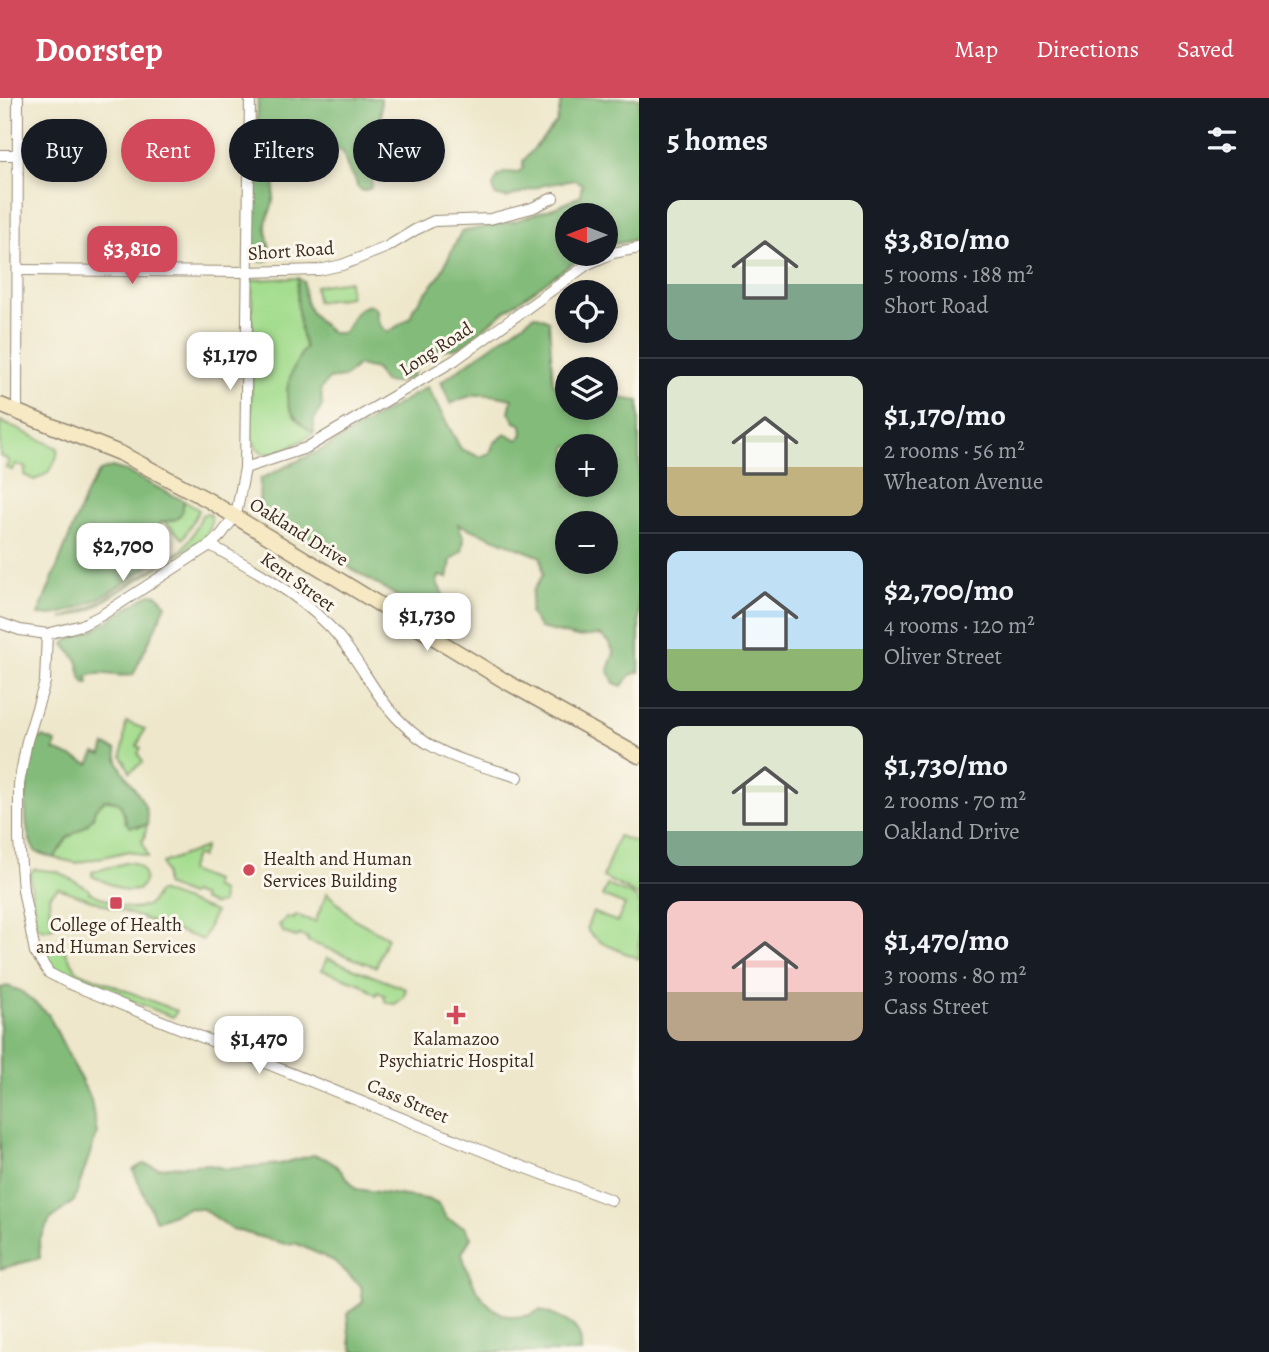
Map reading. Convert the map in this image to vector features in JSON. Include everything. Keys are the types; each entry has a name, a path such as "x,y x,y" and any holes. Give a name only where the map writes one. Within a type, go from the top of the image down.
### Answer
{"main road":[{"name":"Oakland Drive","path":"0,405 122,454 236,515 505,681 639,756"}],"street":[{"path":"17,412 18,98"},
{"path":"0,623 20,630 47,634 82,625 210,545 236,515 245,468 250,98"},
{"path":"0,155 18,155"},
{"name":"Short Road","path":"18,270 319,270 342,265 387,247 434,221 491,219 532,208 553,198"},
{"name":"Long Road","path":"245,468 306,448 455,360 588,264 613,253 639,248"},
{"name":"Kent Street","path":"210,545 299,601 330,627 354,656 376,692 407,729 421,741 464,761 518,777"},
{"name":"Cass Street","path":"47,634 45,682 24,752 18,810 19,855 29,922 35,952 49,973 457,1141 611,1200"}],"green space":[{"path":"258,98 381,98 381,119 353,119 353,176 342,150 339,150 339,119 257,119"},
{"path":"562,98 639,98 639,239 618,243 618,203 565,203 580,196 582,184 575,180 544,185 506,198 495,195 493,186 498,176 506,172 517,173 523,168 523,161 557,122"},
{"path":"255,182 275,182 272,206 266,223 269,259 263,262 256,260 252,246"},
{"path":"356,182 372,182 371,188 363,191 357,187"},
{"path":"555,207 555,266 569,266 506,310 459,348 425,351 411,378 393,383 384,382 375,369 358,365 345,377 329,379 321,389 322,406 314,420 314,433 301,424 288,404 287,394 292,372 305,347 298,313 298,278 304,282 305,299 310,311 332,333 343,333 360,309 371,305 377,310 380,325 388,332 410,318 414,307 439,277 461,232 515,221"},
{"path":"298,278 298,313 305,347 288,383 288,404 293,414 314,433 284,450 266,454 259,450 251,437 252,280"},
{"path":"349,281 350,297 317,302 315,286"},
{"path":"535,315 549,321 555,385 555,420 618,420 618,396 639,401 639,672 630,675 622,686 614,683 608,670 614,653 609,642 600,635 577,637 540,628 530,613 533,591 543,575 541,557 458,524 464,539 462,551 451,560 448,578 439,576 437,583 443,594 439,611 432,617 262,515 259,510 260,479 323,449 427,387 461,449 480,457 490,453 494,443 506,434 518,440 523,434 522,425 515,422 509,412 512,399 480,395 466,397 451,404 441,382"},
{"path":"0,421 58,448 54,464 48,472 34,480 24,475 26,468 15,464 12,470 6,468 9,460 0,456"},
{"path":"112,467 184,501 182,512 177,519 162,522 153,531 161,547 170,552 90,603 55,614 38,615 87,492 100,471"},
{"path":"184,501 199,510 183,539 165,522 179,516"},
{"path":"202,515 211,515 211,525 203,539 90,610 62,619 89,608 181,551"},
{"path":"150,594 158,595 166,605 133,675 93,674 87,676 89,684 86,684 77,660 64,644 94,630"},
{"path":"126,722 145,729 137,746 141,748 138,753 143,762 130,772 122,756"},
{"path":"43,737 56,742 54,750 89,764 95,753 102,755 105,745 116,750 122,769 144,805 147,825 130,827 121,805 113,800 105,800 95,809 86,826 67,838 54,858 36,852 27,829 27,780 37,740"},
{"path":"105,800 115,801 121,806 125,822 139,827 147,825 142,840 148,857 129,851 77,863 54,858 67,839 93,817 95,809"},
{"path":"618,836 639,843 639,896 603,877"},
{"path":"205,847 201,857 195,855 189,871 214,881 213,887 221,891 222,903 213,905 202,900 202,897 165,885 162,863"},
{"path":"129,862 136,864 143,871 144,882 138,890 125,891 92,876 92,872"},
{"path":"35,869 58,872 89,889 89,892 120,906 134,909 149,905 159,891 215,912 203,940 58,888 49,896 50,916 56,923 43,930 35,924 30,873"},
{"path":"607,885 632,895 639,901 639,959 602,943 589,933 587,927 593,912 617,922 625,905 602,896"},
{"path":"327,893 354,919 387,937 376,967 307,941 308,938 284,933 279,925 287,917 294,919 296,915 315,922"},
{"path":"60,943 77,971 177,1011 173,1017 61,973 49,964 42,952 44,945"},
{"path":"327,958 406,989 403,998 395,1004 387,1003 385,995 377,992 376,995 361,984 322,970"},
{"path":"8,986 21,991 48,1014 91,1100 97,1133 74,1201 50,1220 39,1241 40,1258 0,1269 0,988"},
{"path":"313,1155 333,1163 356,1189 427,1199 438,1204 447,1219 463,1226 471,1237 462,1253 470,1276 491,1307 512,1316 527,1316 540,1310 564,1320 579,1334 581,1352 354,1352 350,1343 347,1314 363,1302 361,1286 334,1261 295,1243 285,1244 232,1229 203,1209 188,1208 156,1221 133,1170 143,1164 159,1168 206,1164 226,1169 280,1164"}],"place":[{"name":"Health and Human Services Building","path":"249,870"},
{"name":"College of Health and Human Services","path":"116,903"},
{"name":"Kalamazoo Psychiatric Hospital","path":"456,1015"}]}
